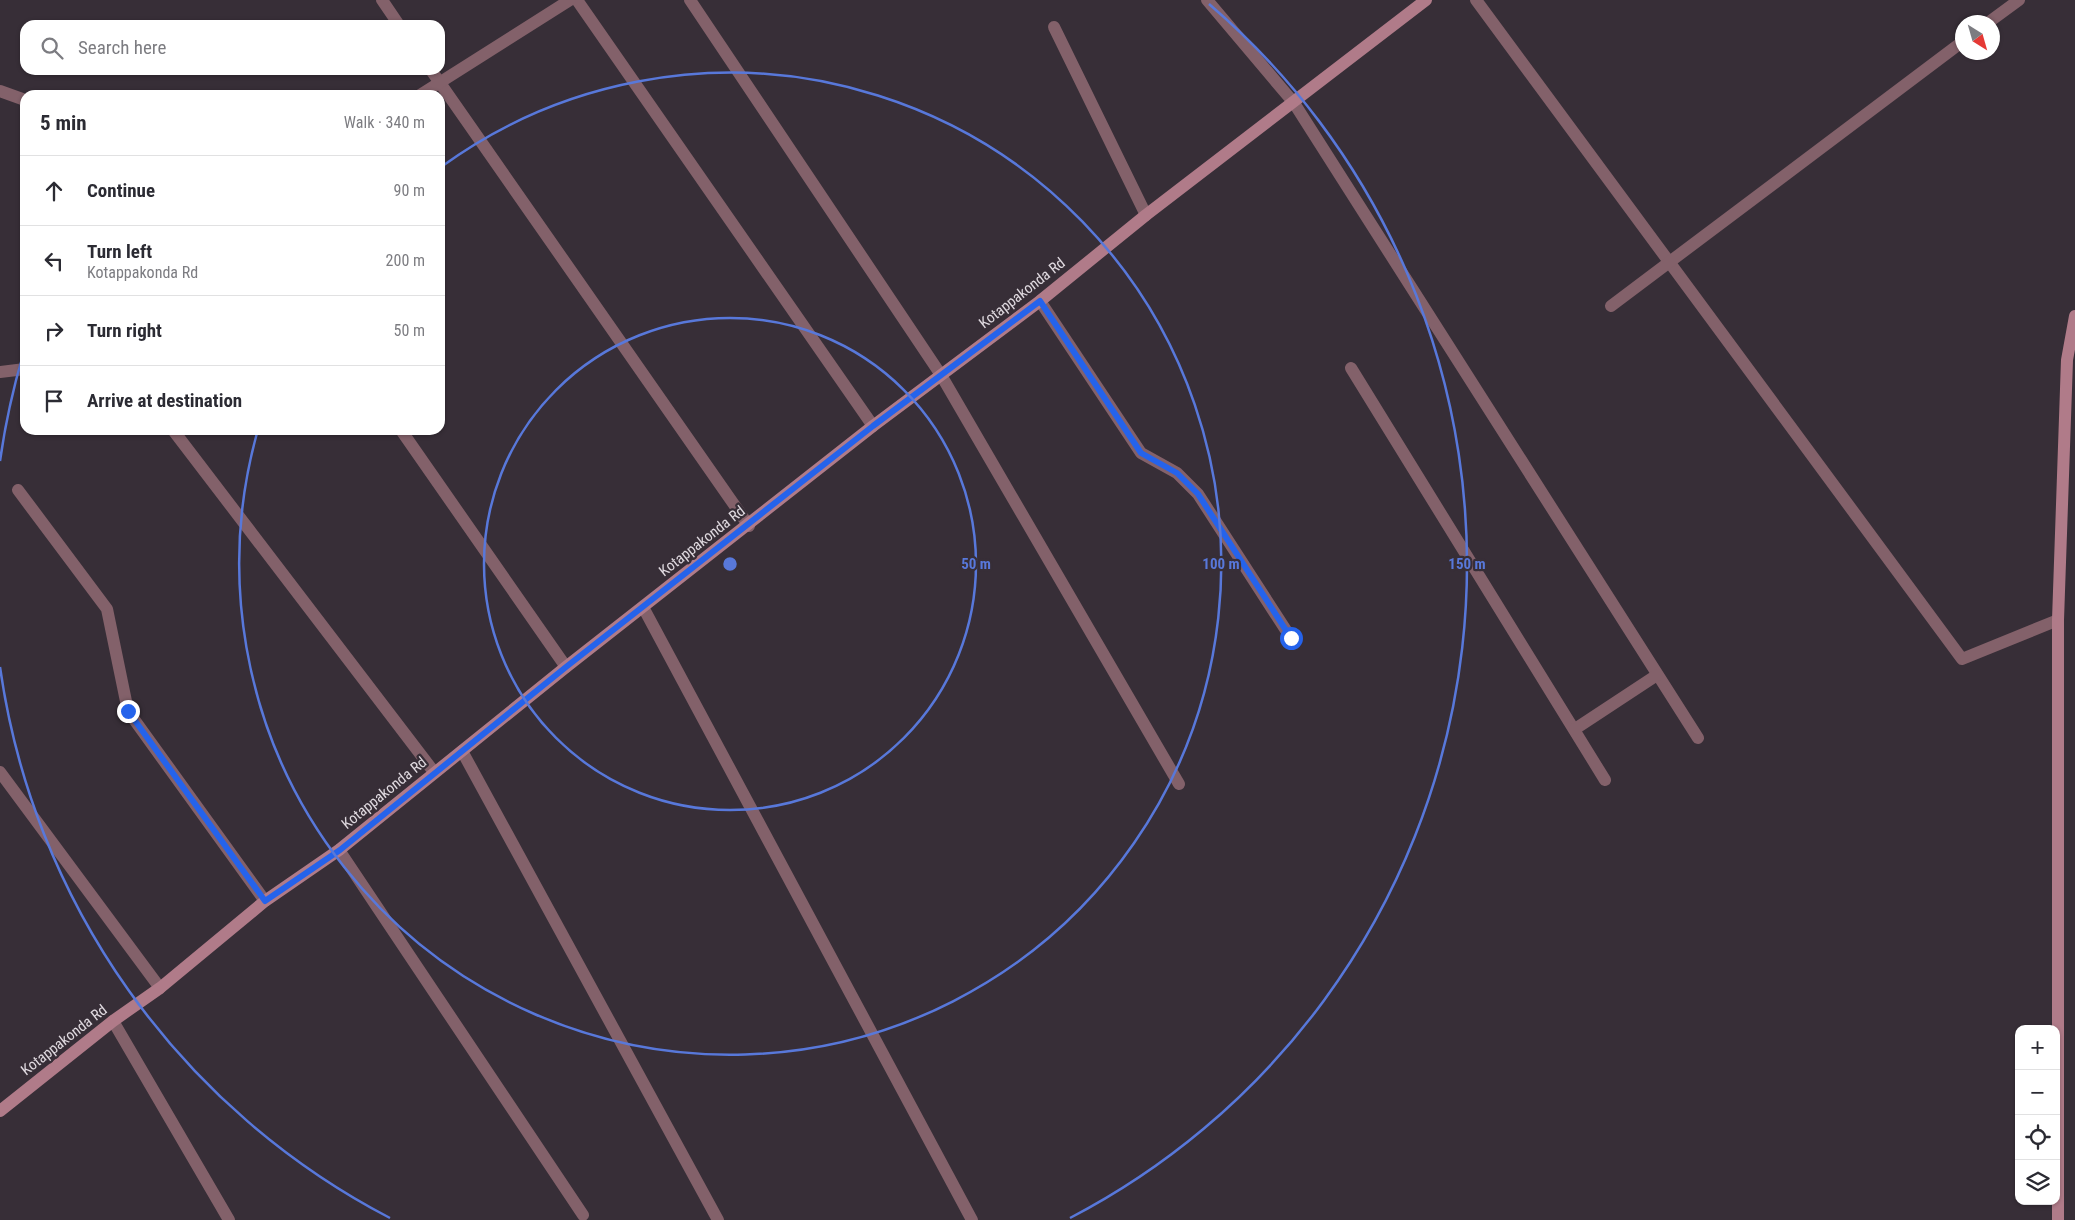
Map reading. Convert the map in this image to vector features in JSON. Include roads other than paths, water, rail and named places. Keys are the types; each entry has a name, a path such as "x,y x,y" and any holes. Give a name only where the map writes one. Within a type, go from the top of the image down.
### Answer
{"main road":[{"name":"Kotappakonda Rd","path":"0,1111 113,1021 160,988 265,901 340,850 434,772 566,667 749,526 873,426 1040,301 1146,215 1294,104 1426,0"},
{"path":"2058,1220 2058,620 2067,360 2075,316"}],"street":[{"path":"382,0 396,20"},
{"path":"427,90 570,0"},
{"path":"577,0 873,426"},
{"path":"690,0 940,375 1180,784"},
{"path":"1207,0 1294,104 1698,738"},
{"path":"1476,0 1962,659 2058,620"},
{"path":"1999,15 2019,0"},
{"path":"1054,27 1146,215"},
{"path":"1611,306 1955,47"},
{"path":"434,75 445,90"},
{"path":"0,91 20,98"},
{"path":"445,91 749,526"},
{"path":"1040,301 1141,453 1177,473 1198,494 1291,638"},
{"path":"1351,368 1605,780"},
{"path":"0,372 20,370"},
{"path":"177,435 434,772"},
{"path":"404,435 566,667"},
{"path":"18,490 107,608 128,711 265,901"},
{"path":"643,607 972,1220"},
{"path":"1574,729 1657,675"},
{"path":"462,751 718,1220"},
{"path":"0,772 160,988"},
{"path":"340,850 583,1214"},
{"path":"113,1021 229,1220"}]}
